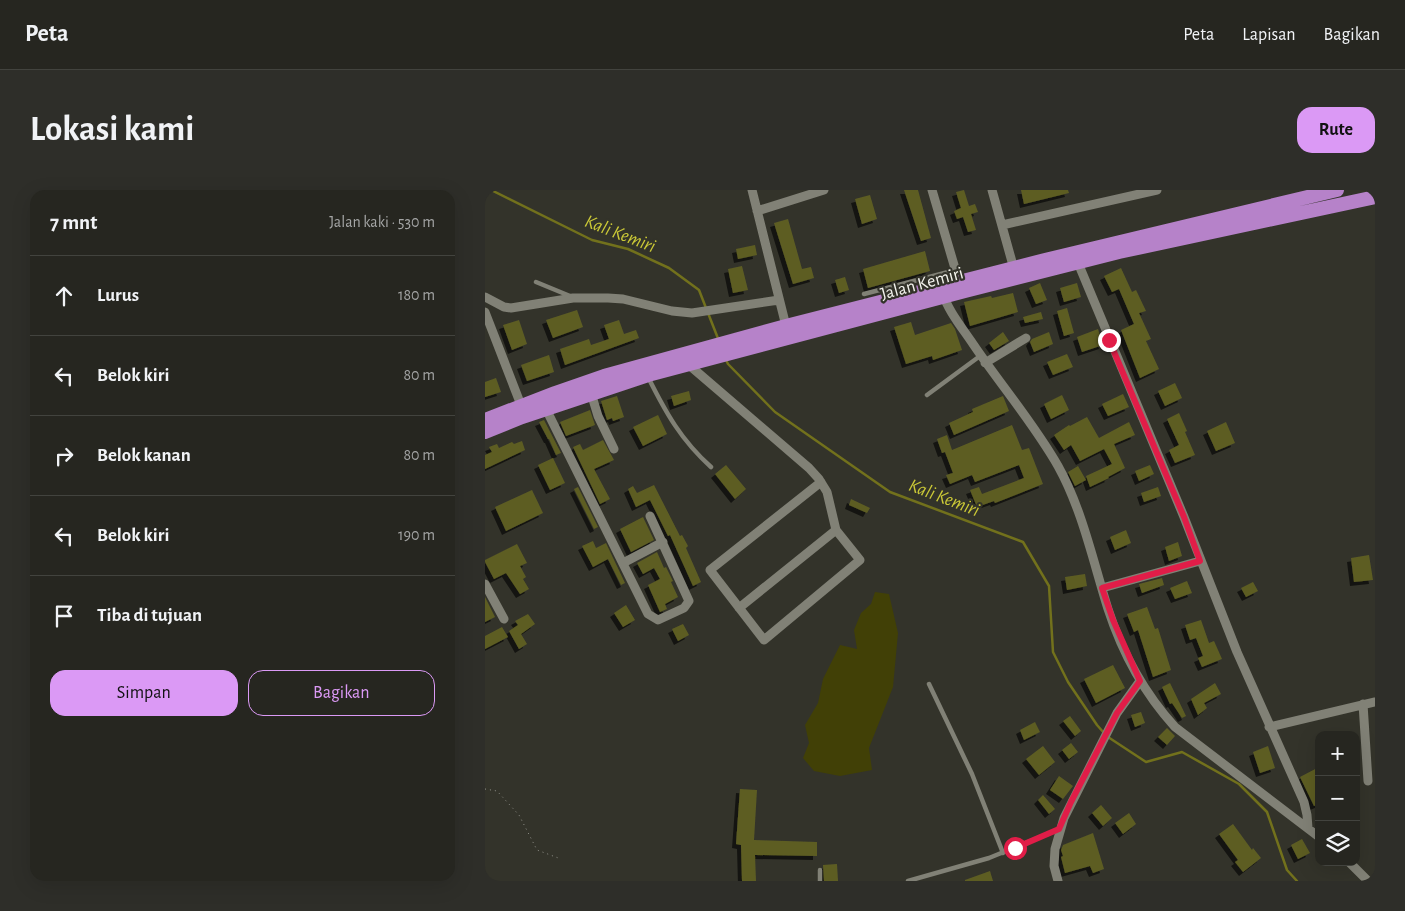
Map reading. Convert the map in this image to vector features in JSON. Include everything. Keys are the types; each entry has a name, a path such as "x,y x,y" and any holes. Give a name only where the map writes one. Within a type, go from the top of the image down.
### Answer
{"highway":[{"name":"Jalan Kemiri","path":"485,432 546,408 734,347 1337,190"},
{"name":"Jalan Kemiri","path":"942,292 957,276 1014,269 1128,250 1375,197"},
{"name":"Jalan Kemiri","path":"485,420 521,405 604,376 694,360"}],"street":[{"path":"752,190 788,332"},
{"path":"757,211 824,190"},
{"path":"932,190 957,276"},
{"path":"992,190 1014,269"},
{"path":"1002,225 1157,190"},
{"path":"1076,258 1269,727 1304,802 1308,828"},
{"path":"942,292 949,310 1058,466 1073,501 1113,620 1140,681 1159,708 1175,726 1315,834"},
{"path":"485,297 504,307 511,308 591,297 623,299 672,311 692,313 779,300"},
{"path":"485,312 487,322 521,405"},
{"path":"983,359 1026,338"},
{"path":"694,360 809,468 821,482 827,492 837,530 860,560 764,640 709,570 821,482"},
{"path":"591,393 614,449"},
{"path":"546,408 648,614 658,620 678,612 688,604 688,598 650,516"},
{"path":"739,608 837,530"},
{"path":"623,562 663,542"},
{"path":"1102,588 1200,561"},
{"path":"485,584 504,619"},
{"path":"1058,881 1054,866 1054,856 1059,829 1110,726 1121,706 1140,681"},
{"path":"1269,727 1375,702"},
{"path":"1363,704 1368,781"},
{"path":"1353,866 1370,881 1375,878"}],"lane":[{"path":"864,294 957,276"},
{"path":"536,282 573,298"},
{"path":"927,395 983,359"},
{"path":"648,376 679,432 696,453 711,467"},
{"path":"929,684 972,774 1003,853"},
{"path":"907,881 964,866 1003,853 1059,829"},
{"path":"820,870 820,881"}],"path":[{"path":"485,790 497,791 519,815 537,850 561,859"}],"shaded area":[{"path":"875,592 889,594 898,633 893,687 869,748 872,770 840,776 814,771 803,758 809,743 805,725 818,703 823,679 840,645 857,649 854,630 861,613 871,604"}],"building":[{"path":"904,190 918,190 931,238 921,241"},
{"path":"964,190 969,206 975,204 978,212 971,214 976,230 968,232 963,217 957,219 954,211 961,208 956,192"},
{"path":"1021,190 1068,190 1069,193 1024,204"},
{"path":"870,195 877,219 862,224 855,199"},
{"path":"788,219 802,269 811,267 814,278 793,284 774,223"},
{"path":"755,245 757,255 738,259 736,249"},
{"path":"925,251 930,271 868,288 863,269"},
{"path":"742,266 748,290 733,293 728,269"},
{"path":"1121,268 1132,292 1136,290 1146,311 1139,313 1151,339 1146,341 1159,369 1140,378 1121,330 1134,324 1119,289 1112,292 1104,276"},
{"path":"845,277 849,290 839,293 835,280"},
{"path":"1040,283 1047,300 1036,304 1029,288"},
{"path":"1077,283 1081,297 1064,302 1060,288"},
{"path":"1013,293 1018,312 970,326 964,302"},
{"path":"1067,308 1074,333 1064,336 1057,311"},
{"path":"577,310 583,327 553,338 546,320"},
{"path":"1041,312 1043,319 1025,323 1023,317"},
{"path":"519,320 527,344 512,350 503,325"},
{"path":"619,320 624,334 636,330 639,338 565,365 560,349 589,339 591,345 609,339 604,325"},
{"path":"911,322 915,335 951,323 962,350 933,360 932,356 906,364 894,327"},
{"path":"1098,329 1103,345 1082,352 1077,337"},
{"path":"1003,332 1009,341 994,350 989,343"},
{"path":"1049,332 1053,344 1034,352 1030,342 1032,339"},
{"path":"1067,354 1073,367 1053,375 1047,362"},
{"path":"549,355 554,372 527,381 521,365"},
{"path":"496,378 501,392 485,397 485,382"},
{"path":"1175,383 1182,398 1165,406 1158,391"},
{"path":"689,391 691,400 674,406 671,396"},
{"path":"1123,394 1129,407 1108,416 1102,404"},
{"path":"1062,395 1069,410 1051,419 1044,404"},
{"path":"617,396 624,417 613,421 612,418 607,420 601,401"},
{"path":"1003,396 1009,411 954,435 949,423 973,412 972,409"},
{"path":"590,410 595,425 566,436 560,422"},
{"path":"1179,413 1195,455 1175,463 1169,450 1179,445 1167,419"},
{"path":"658,415 667,434 643,446 633,427"},
{"path":"1087,417 1099,438 1129,422 1135,435 1114,444 1125,468 1090,487 1086,476 1112,464 1104,449 1080,461 1071,445 1064,450 1054,435 1069,425"},
{"path":"544,420 561,453 556,455 539,422"},
{"path":"1226,422 1235,443 1216,451 1207,431"},
{"path":"1012,425 1022,450 1029,448 1043,484 995,503 994,501 977,507 970,490 979,487 982,494 1024,478 1019,465 975,482 972,475 950,484 946,475 953,473 945,452 942,453 937,439 947,435 952,450"},
{"path":"603,440 614,460 594,469 610,499 600,504 573,447 580,444 583,450"},
{"path":"522,441 525,450 485,469 485,455 492,452 489,447 497,444 499,448 512,442 514,444"},
{"path":"553,458 565,483 550,490 538,465"},
{"path":"726,465 746,489 735,499 715,474"},
{"path":"1150,465 1154,474 1139,481 1135,471"},
{"path":"1078,466 1086,480 1075,486 1068,472"},
{"path":"654,485 680,536 682,535 688,546 686,548 701,582 693,586 670,535 668,536 650,500 636,507 628,489 633,486 637,493"},
{"path":"578,487 598,527 594,529 574,489"},
{"path":"1158,487 1161,496 1144,502 1141,493"},
{"path":"532,490 543,513 506,531 495,507"},
{"path":"851,499 870,508 867,513 849,505"},
{"path":"643,517 654,540 631,552 620,529"},
{"path":"1126,530 1131,543 1115,550 1110,537"},
{"path":"593,541 596,548 606,543 625,583 621,585 608,559 593,567 582,546"},
{"path":"1178,542 1182,556 1169,561 1165,547"},
{"path":"517,544 527,563 520,566 526,577 523,579 529,589 520,594 506,573 494,579 485,562 485,560"},
{"path":"657,552 664,568 666,567 673,581 671,582 678,597 665,604 667,609 660,612 648,585 660,579 654,568 643,574 637,563"},
{"path":"1369,555 1373,580 1354,582 1351,558"},
{"path":"1085,574 1087,586 1067,590 1065,577"},
{"path":"1162,578 1164,585 1142,593 1139,584"},
{"path":"1187,581 1192,593 1175,599 1170,588"},
{"path":"1253,582 1258,591 1246,597 1241,588"},
{"path":"485,597 495,617 485,622"},
{"path":"626,605 635,620 623,627 614,613"},
{"path":"1147,607 1155,629 1158,628 1171,670 1153,677 1138,630 1134,632 1127,614"},
{"path":"528,614 535,624 521,634 527,644 519,649 509,631 518,625 515,621"},
{"path":"1201,620 1209,643 1214,641 1222,659 1202,667 1198,658 1203,656 1196,638 1190,640 1185,625"},
{"path":"683,624 689,635 678,641 672,629"},
{"path":"502,627 508,637 485,649 485,636"},
{"path":"1113,665 1125,688 1096,703 1084,679"},
{"path":"1170,683 1186,716 1182,718 1172,703 1170,704 1162,687"},
{"path":"1215,683 1221,694 1204,703 1207,708 1198,715 1191,699"},
{"path":"1141,712 1145,723 1135,727 1131,715"},
{"path":"1070,716 1081,731 1075,736 1063,721"},
{"path":"1035,722 1040,732 1024,740 1020,730"},
{"path":"1167,728 1175,736 1167,745 1158,737"},
{"path":"1071,743 1078,752 1069,759 1062,750"},
{"path":"1043,746 1055,762 1039,775 1026,759"},
{"path":"1268,746 1275,768 1260,773 1253,752"},
{"path":"1315,769 1315,806 1314,806 1300,777"},
{"path":"1059,776 1073,786 1063,799 1050,790"},
{"path":"740,789 757,790 754,840 817,842 817,856 755,855 756,881 742,881 741,845 736,844"},
{"path":"1043,795 1055,809 1049,814 1038,800"},
{"path":"1101,805 1112,818 1103,826 1092,813"},
{"path":"1129,813 1136,824 1123,834 1115,823"},
{"path":"1233,824 1252,850 1253,848 1261,858 1243,872 1235,862 1238,860 1219,834"},
{"path":"1093,833 1104,869 1093,873 1090,866 1065,873 1061,857 1063,856 1061,850 1063,845"},
{"path":"1302,839 1310,853 1298,859 1291,845"},
{"path":"837,864 838,881 824,881 823,865"},
{"path":"990,871 993,881 965,881 965,880"}],"waterway":[{"name":"Kali Kemiri","path":"491,190 592,240 628,249 669,268 699,290 706,308"},
{"name":"Kali Kemiri","path":"708,313 719,341"},
{"name":"Kali Kemiri","path":"726,360 775,412 890,492 1023,542 1049,586 1053,652 1068,682 1104,733"},
{"name":"Kali Kemiri","path":"1108,737 1146,762 1182,752 1239,784 1267,812 1287,870 1297,881"}],"route":[{"path":"1015,848 1059,829 1117,713 1140,681 1117,632 1102,588 1200,561 1184,517 1109,340"}]}
